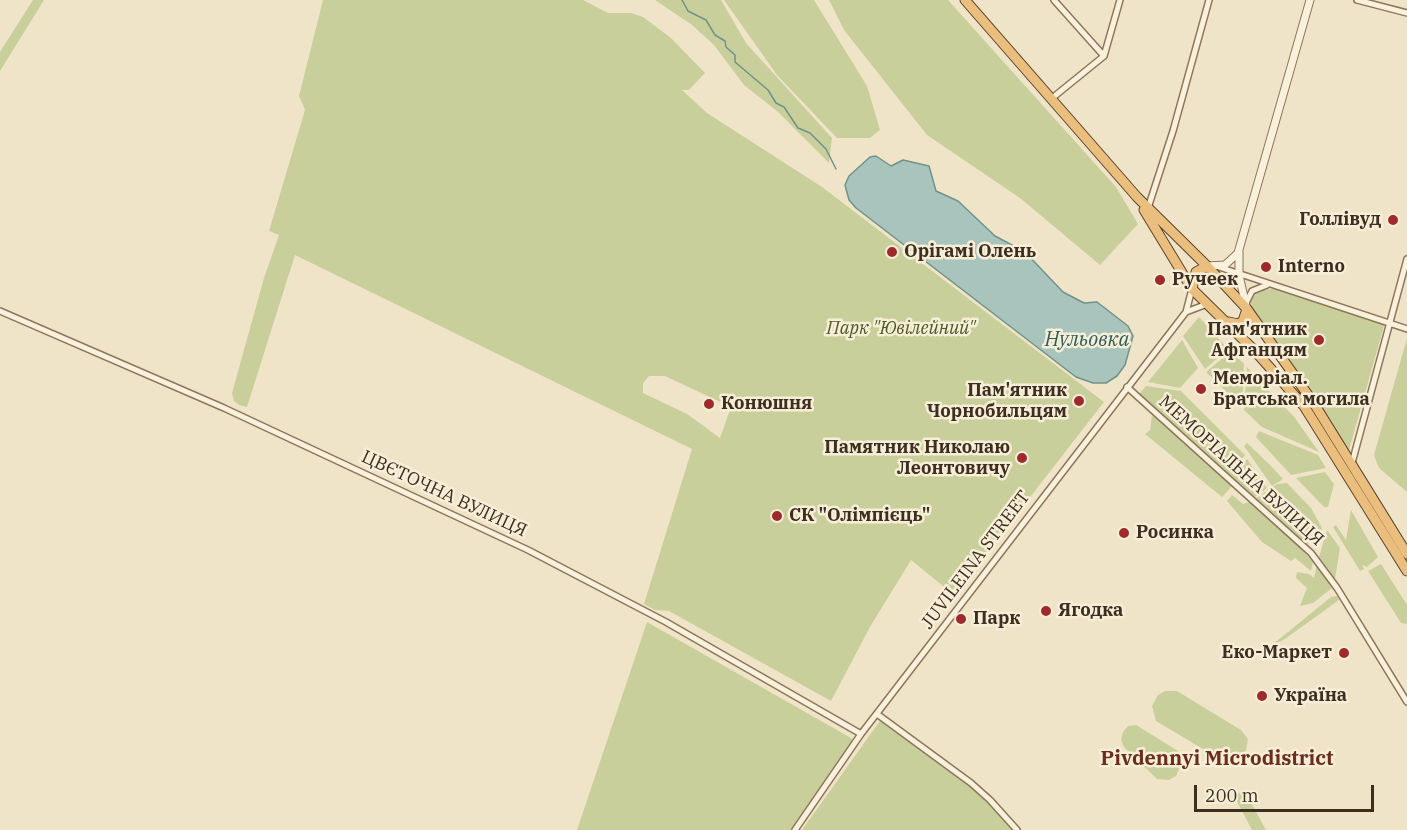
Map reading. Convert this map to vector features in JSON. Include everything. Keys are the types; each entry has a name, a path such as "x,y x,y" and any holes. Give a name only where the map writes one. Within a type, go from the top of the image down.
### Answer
{"highway":[{"path":"965,0 1137,197 1246,307 1313,402 1407,554"},
{"path":"1137,197 1192,289 1227,321 1304,406 1407,571"},
{"path":"1192,289 1196,272 1207,266"},
{"path":"1227,321 1238,324 1243,321 1246,307"}],"street":[{"path":"1054,0 1104,56"},
{"path":"1051,99 1104,56 1120,0"},
{"path":"1148,208 1160,175 1209,0"},
{"path":"1219,267 1231,262 1238,253 1310,0"},
{"path":"1357,0 1407,13"},
{"path":"1240,243 1239,275 1246,307"},
{"path":"1352,465 1407,259"},
{"path":"1207,266 1219,267 1407,329"},
{"path":"1246,307 1256,288 1272,286"},
{"name":"JUVILEINA STREET","path":"795,830 861,734 1186,312 1192,289"},
{"path":"1186,312 1200,305 1212,306"},
{"name":"ЦВЄТОЧНА ВУЛИЦЯ","path":"0,311 224,408 488,531 666,622 861,734"},
{"name":"МЕМОРІАЛЬНА ВУЛИЦЯ","path":"1127,387 1311,553 1337,588 1407,702"},
{"path":"877,714 971,783 1017,830"}],"green space":[{"path":"33,0 44,0 0,71 0,52"},
{"name":"Парк \"Ювілейний\"","path":"323,0 583,0 608,13 631,13 643,17 671,38 705,73 689,90 682,90 707,113 822,187 1104,402 954,595 911,560 870,627 831,701 669,611 655,610 644,604 692,449 295,255 247,407 234,401 232,393 264,278 279,235 269,231 305,110 299,96","holes":["649,376 665,376 731,407 720,438 687,414 643,393 643,383"]},
{"path":"655,0 721,0 746,43 832,138 829,163 777,111 744,85 714,45 692,25"},
{"path":"724,0 814,0 867,86 880,130 870,138 837,138 777,75"},
{"path":"829,0 948,0 1116,187 1138,224 1100,265 1020,198 927,135 844,30"},
{"path":"1275,288 1385,322 1349,450 1318,399 1251,306 1250,299 1255,292"},
{"path":"1199,317 1228,349 1205,369 1183,336"},
{"path":"1407,338 1407,492 1379,468 1374,455"},
{"path":"1182,340 1198,368 1180,388 1148,382"},
{"path":"1231,351 1244,364 1242,407 1206,372"},
{"path":"1247,367 1295,418 1319,452 1262,427 1244,410"},
{"path":"1146,386 1181,391 1245,455 1232,472 1238,471 1247,459 1267,488 1255,497 1229,476 1231,473 1229,475 1139,394"},
{"path":"1152,414 1232,486 1222,497 1145,434 1150,430"},
{"path":"1259,431 1318,455 1326,468 1291,475 1256,437"},
{"path":"1247,443 1283,479 1272,486 1244,446"},
{"path":"1325,472 1334,484 1328,507 1324,507 1296,478"},
{"path":"1287,483 1311,508 1322,528 1316,549 1308,537 1308,545 1305,543 1301,549 1313,562 1311,571 1295,558 1291,561 1262,542 1227,501 1232,495 1243,504 1249,502 1261,511 1263,506 1256,498 1277,484"},
{"path":"1351,510 1378,557 1367,567 1362,565 1364,569 1360,571 1333,527 1336,525 1346,540"},
{"path":"1327,530 1340,548 1335,579 1319,557"},
{"path":"1381,564 1407,605 1407,624 1401,623 1368,571"},
{"path":"1317,565 1332,588 1313,603 1300,606 1307,588 1296,578 1297,572 1309,574 1314,578"},
{"path":"1337,596 1339,600 1285,639 1267,649 1331,597"},
{"path":"647,622 851,738 853,741 791,830 577,830"},
{"path":"1165,691 1177,691 1241,730 1248,739 1245,755 1235,762 1223,761 1156,721 1152,706 1158,695"},
{"path":"882,718 971,783 1017,830 802,830"},
{"path":"1136,725 1178,751 1182,762 1176,776 1169,780 1157,779 1124,747 1121,740 1123,732 1128,726"},
{"path":"1244,790 1266,830 1252,830 1234,796"}],"water":[{"name":"Нульовка","path":"876,156 891,166 903,160 929,166 936,191 958,201 995,236 1025,252 1063,292 1084,303 1097,302 1128,326 1133,336 1125,365 1117,376 1106,383 1093,383 1076,377 856,208 849,200 845,185 849,176 870,157"}],"waterway":[{"path":"682,0 688,11 706,20 715,35 725,41 726,47 735,55 735,62 768,90 776,103 784,107 798,128 810,133 826,149 836,169"}],"place":[{"name":"Голлівуд","path":"1393,220"},
{"name":"Орігамі Олень","path":"892,252"},
{"name":"Interno","path":"1266,267"},
{"name":"Ручеек","path":"1160,280"},
{"name":"Пам'ятник Афганцям","path":"1319,340"},
{"name":"Меморіал. Братська могила","path":"1201,389"},
{"name":"Пам'ятник Чорнобильцям","path":"1079,401"},
{"name":"Конюшня","path":"709,404"},
{"name":"Памятник Николаю Леонтовичу","path":"1022,458"},
{"name":"СК \"Олімпієць\"","path":"777,516"},
{"name":"Росинка","path":"1124,533"},
{"name":"Ягодка","path":"1046,611"},
{"name":"Парк","path":"961,619"},
{"name":"Еко-Маркет","path":"1344,653"},
{"name":"Україна","path":"1262,696"}],"district":[{"name":"Pivdennyi Microdistrict","path":"1217,759"}]}
